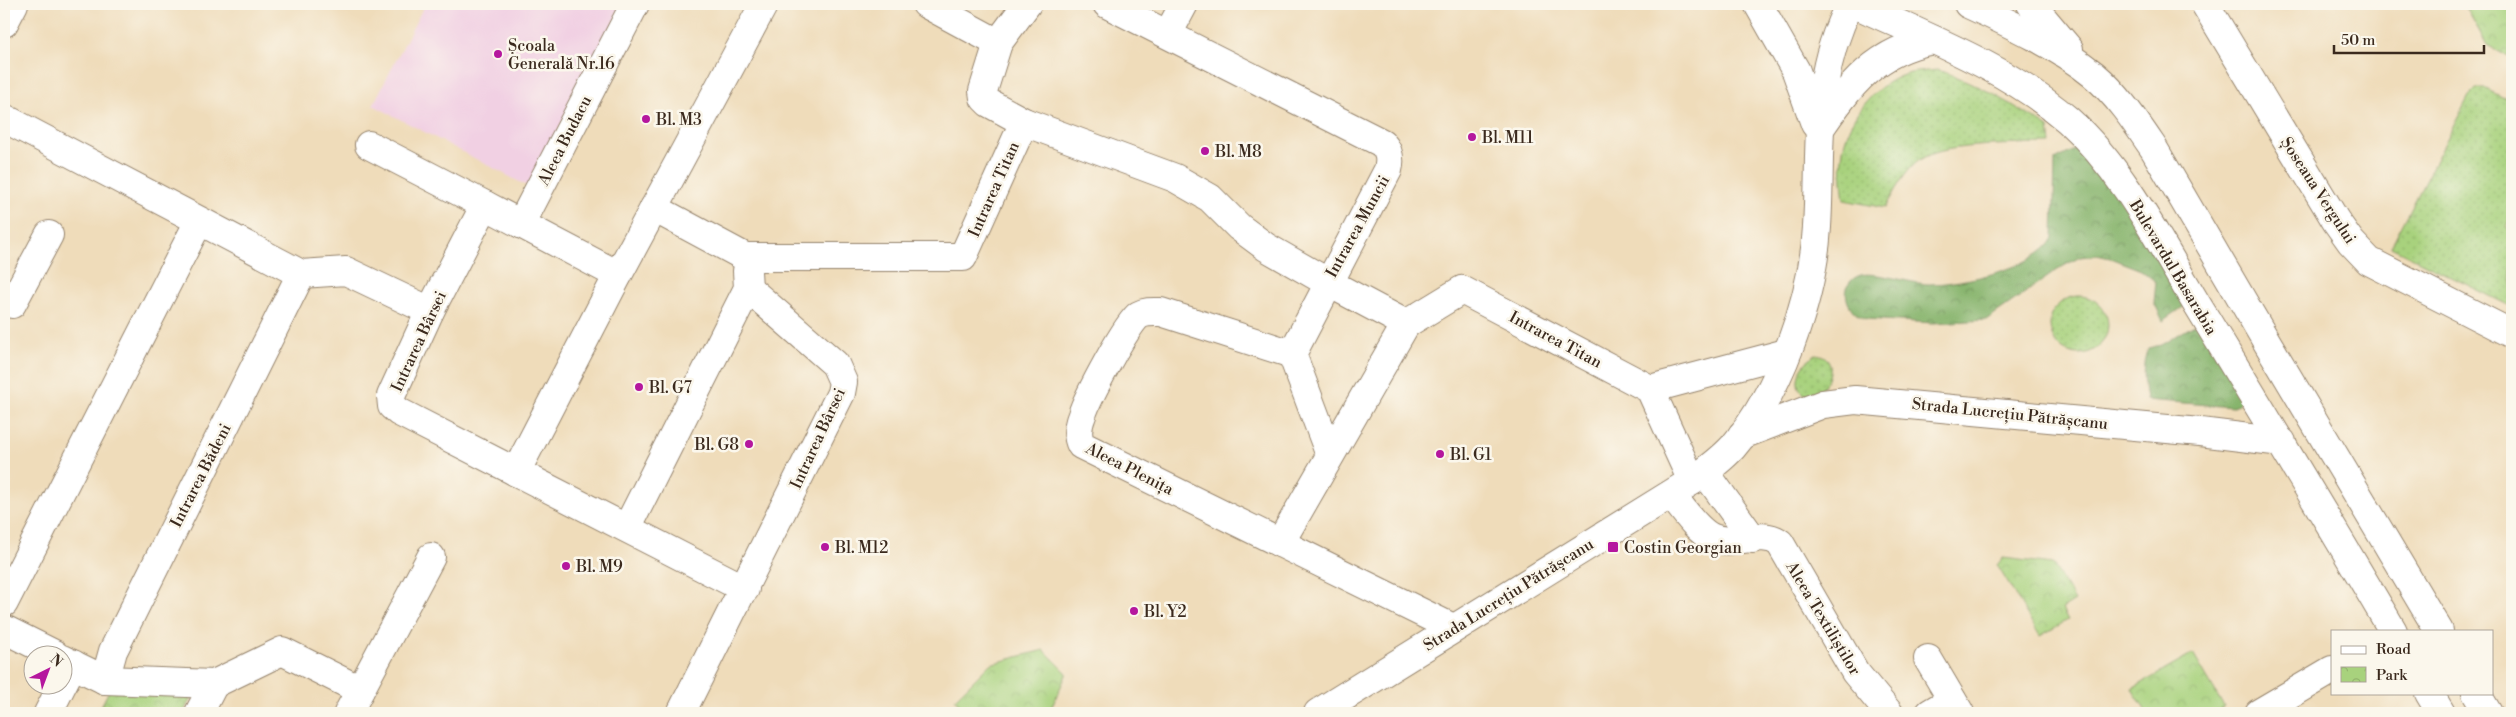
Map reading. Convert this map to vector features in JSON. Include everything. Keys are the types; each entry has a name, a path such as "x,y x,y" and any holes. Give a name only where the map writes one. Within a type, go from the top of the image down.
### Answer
{"street":[{"path":"4,23 14,4"},
{"name":"Aleea Budacu","path":"521,224 635,4"},
{"path":"516,472 618,275 764,4"},
{"path":"926,4 998,43"},
{"name":"Intrarea Muncii","path":"1027,4 998,43 983,91 984,98 989,103 1024,122 1175,178 1197,189 1210,198 1251,237 1329,283 1388,170 1389,155 1386,148 1373,139 1107,4"},
{"path":"1168,34 1184,4"},
{"path":"1758,4 1796,71 1818,131"},
{"name":"Strada Lucrețiu Pătrășcanu","path":"1318,713 1689,482 1732,448 1742,435 1765,399 1786,353 1807,295 1814,261 1819,184 1818,131 1829,55 1839,25 1850,4"},
{"name":"Bulevardul Basarabia","path":"1855,4 1994,69 2034,94 2068,120 2086,138 2120,182 2147,222 2282,442 2392,630"},
{"path":"1968,4 2048,45 2094,76"},
{"path":"2031,4 2138,125 2154,149 2438,630"},
{"name":"Șoseaua Vergului","path":"2205,4 2336,221 2359,251 2380,267 2512,334"},
{"path":"1818,131 1849,89 1882,58 1914,44 1934,40"},
{"path":"4,118 301,274 346,271 430,311"},
{"name":"Intrarea Titan","path":"745,257 963,257 1024,122"},
{"path":"370,145 618,275"},
{"name":"Intrarea Bârsei","path":"485,205 430,311 391,396 392,406 399,412 745,589"},
{"path":"627,528 748,288 745,257 654,208"},
{"path":"4,603 200,221"},
{"path":"7,308 49,234"},
{"name":"Intrarea Bădeni","path":"105,680 113,650 301,274"},
{"path":"1280,543 1406,324 1329,283 1292,354 1330,455"},
{"name":"Intrarea Bârsei","path":"681,713 745,589 841,393 843,382 835,364 748,288"},
{"name":"Intrarea Titan","path":"1406,324 1462,290 1650,388"},
{"name":"Aleea Plenița","path":"1292,354 1162,312 1148,311 1140,314 1124,333 1082,414 1077,437 1081,445 1454,628"},
{"path":"1753,539 1689,482 1650,388 1786,353"},
{"name":"Strada Lucrețiu Pătrășcanu","path":"1742,435 1823,404 1855,400 2200,432 2282,442"},
{"name":"Aleea Textiliștilor","path":"1689,482 1710,536 1721,540 1771,538 1780,543 1855,672 1889,713"},
{"path":"72,664 105,680 214,684 282,651 354,702 431,557"},
{"path":"4,629 34,644"},
{"path":"1928,660 1947,709"},
{"path":"2259,713 2331,671"},
{"path":"199,713 214,684"},
{"path":"48,713 53,694"},
{"path":"2430,694 2441,713"},
{"path":"2477,694 2488,713"}],"shaded area":[{"name":"Școala Generală Nr.16","path":"425,4 624,4 529,187 373,105"}],"green space":[{"path":"2464,4 2512,4 2512,59 2487,45"},
{"path":"1938,70 1982,88 2049,128 2051,144 1965,147 1933,154 1921,159 1910,169 1885,208 1844,200 1841,169 1842,156 1846,138 1858,113 1866,102 1887,83 1914,72"},
{"path":"2476,89 2486,89 2512,102 2512,215 2506,227 2512,230 2512,307 2391,247 2469,96"},
{"path":"2084,145 2189,303 2163,321 2154,302 2156,282 2141,270 2097,255 2080,257 2062,267 1986,320 1933,323 1866,319 1853,311 1849,304 1846,290 1853,279 1861,275 1875,275 1929,284 1960,281 2016,266 2045,249 2053,238 2055,160"},
{"path":"2073,296 2085,296 2100,304 2108,319 2108,331 2100,346 2085,354 2073,354 2058,346 2050,331 2050,319 2058,304"},
{"path":"2201,321 2243,393 2239,404 2233,407 2146,400 2143,374 2148,348 2161,345"},
{"path":"1816,354 1824,356 1829,361 1830,374 1822,388 1810,397 1799,388 1798,382 1801,369"},
{"path":"2003,558 2053,564 2075,601 2062,609 2068,620 2040,636 1997,565"},
{"path":"1044,650 1067,673 1049,713 965,713 955,699 990,664"},
{"path":"2193,654 2224,707 2214,713 2147,713 2132,689"},
{"path":"112,685 193,694 183,713 98,712"}],"place":[{"name":"Școala Generală Nr.16","path":"498,54"},
{"name":"Bl. M3","path":"646,119"},
{"name":"Bl. M11","path":"1472,137"},
{"name":"Bl. M8","path":"1205,151"},
{"name":"Bl. G7","path":"639,387"},
{"name":"Bl. G8","path":"749,444"},
{"name":"Bl. G1","path":"1440,454"},
{"name":"Bl. M12","path":"825,547"},
{"name":"Costin Georgian","path":"1613,547"},
{"name":"Bl. M9","path":"566,566"},
{"name":"Bl. Y2","path":"1134,611"}]}
